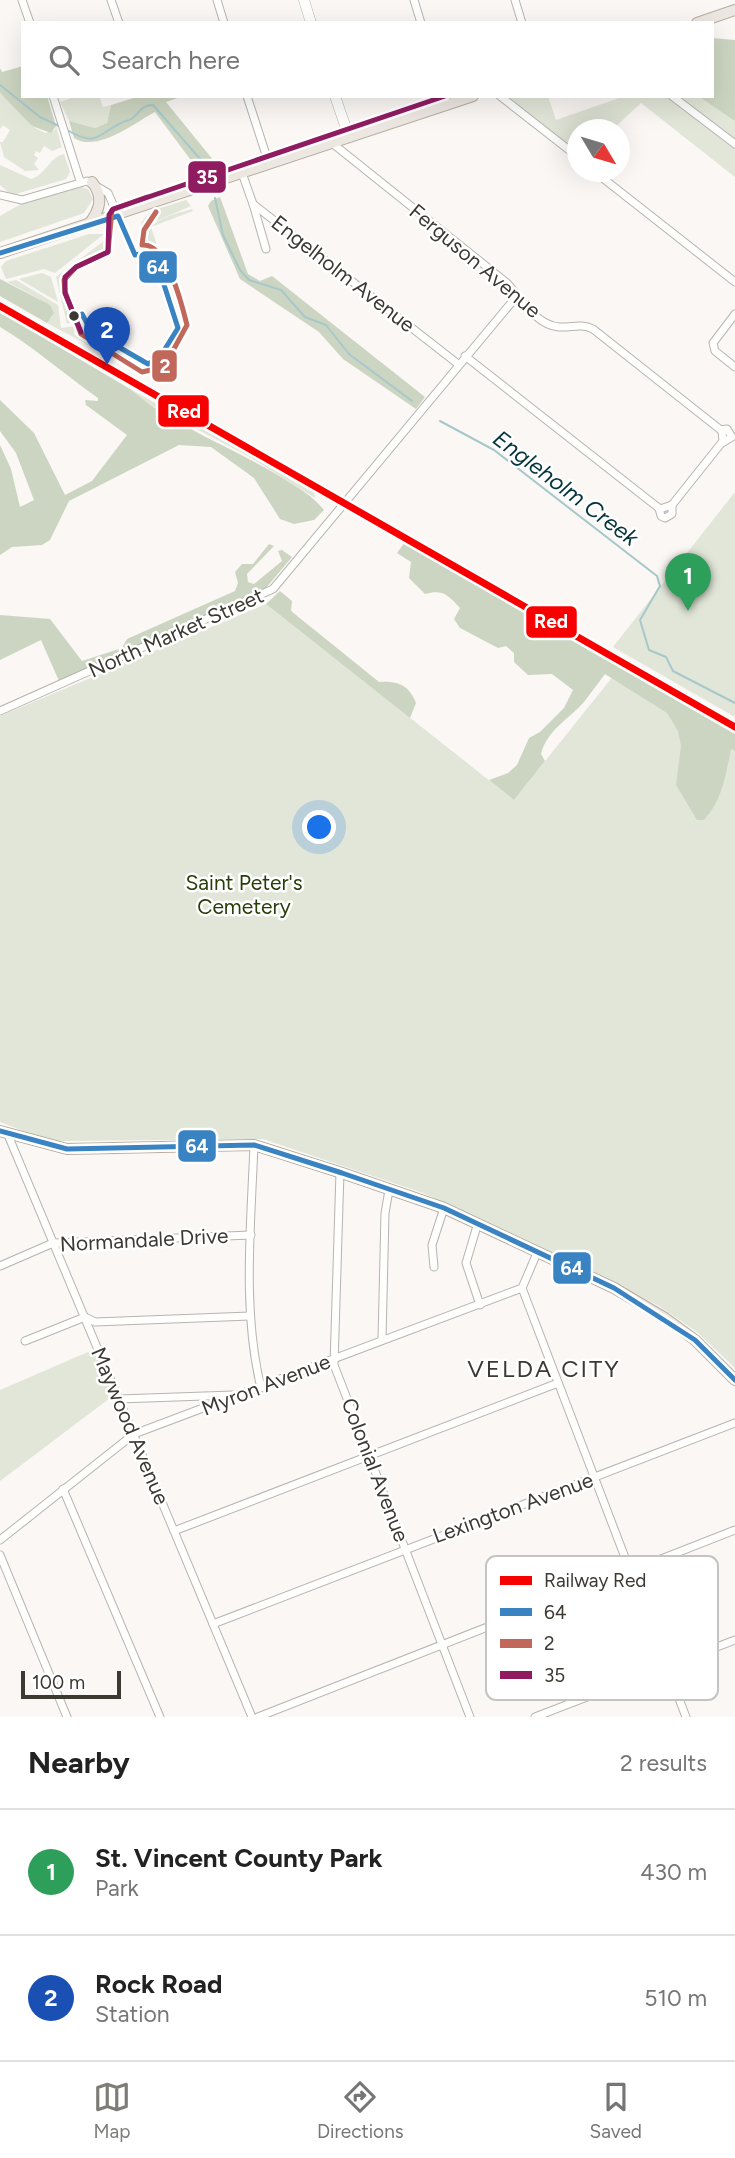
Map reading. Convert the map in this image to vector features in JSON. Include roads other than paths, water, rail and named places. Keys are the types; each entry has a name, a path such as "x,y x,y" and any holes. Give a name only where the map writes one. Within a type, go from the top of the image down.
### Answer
{"main road":[{"path":"703,21 735,10"},
{"path":"0,253 349,138 445,101"},
{"path":"86,182 99,192 100,202 89,224"},
{"path":"4,1133 67,1149 254,1144 340,1172 444,1208 477,1226 614,1288 665,1318 695,1340 735,1380"}],"street":[{"path":"22,0 29,21"},
{"path":"111,0 118,21"},
{"path":"217,0 223,21"},
{"path":"304,0 311,21"},
{"path":"414,0 420,21"},
{"path":"515,0 521,21"},
{"path":"54,98 86,182 108,193 118,216"},
{"path":"248,98 269,164"},
{"path":"336,98 349,138"},
{"path":"503,98 567,148"},
{"path":"675,98 735,144"},
{"name":"Ferguson Avenue","path":"331,143 507,284 516,297 551,325 583,325 593,329 722,436 665,507 465,356"},
{"name":"Engelholm Avenue","path":"242,173 253,204 458,364"},
{"path":"1,199 22,200 86,182"},
{"path":"608,182 735,282"},
{"path":"253,204 266,249"},
{"name":"North Market Street","path":"0,711 273,589 516,297"},
{"path":"735,314 713,343 715,351 735,367"},
{"name":"Maywood Avenue","path":"4,1133 85,1317 252,1717"},
{"path":"254,1144 250,1316 253,1354 261,1388"},
{"name":"Colonial Avenue","path":"340,1172 334,1360 470,1717"},
{"path":"382,1339 385,1213 389,1190"},
{"path":"434,1267 432,1245 444,1208"},
{"path":"477,1226 467,1264 480,1305"},
{"name":"Normandale Drive","path":"0,1266 53,1243 251,1235"},
{"path":"537,1253 522,1288 624,1556"},
{"name":"Myron Avenue","path":"0,1540 134,1434 522,1288"},
{"path":"25,1341 85,1317 95,1322 250,1316"},
{"path":"174,1531 558,1383"},
{"path":"119,1399 242,1394"},
{"name":"Lexington Avenue","path":"213,1624 735,1423"},
{"path":"63,1489 160,1717"},
{"path":"668,1556 735,1530"},
{"path":"0,1555 67,1717"},
{"path":"258,1717 486,1627"},
{"path":"718,1647 735,1640"},
{"path":"535,1717 580,1700"},
{"path":"679,1700 686,1717"}],"waterway":[{"name":"Engleholm Creek","path":"0,85 40,117 59,126"},
{"name":"Engleholm Creek","path":"67,130 84,138 96,138 132,119 144,107 153,105 208,168"},
{"name":"Engleholm Creek","path":"215,198 223,235 240,270 249,280 281,290 305,317 326,325 349,354 412,401"},
{"name":"Engleholm Creek","path":"440,421 494,450 657,576 660,586 640,620 649,650 666,657 673,671 735,703"}],"rail line":[{"name":"Red","path":"0,306 735,727"}],"place":[{"name":"Rock Road","path":"107,365"},
{"name":"St. Vincent County Park","path":"688,611"}],"district":[{"name":"VELDA CITY","path":"544,1369"}],"park label":[{"name":"Saint Peter's Cemetery","path":"244,895"}]}
